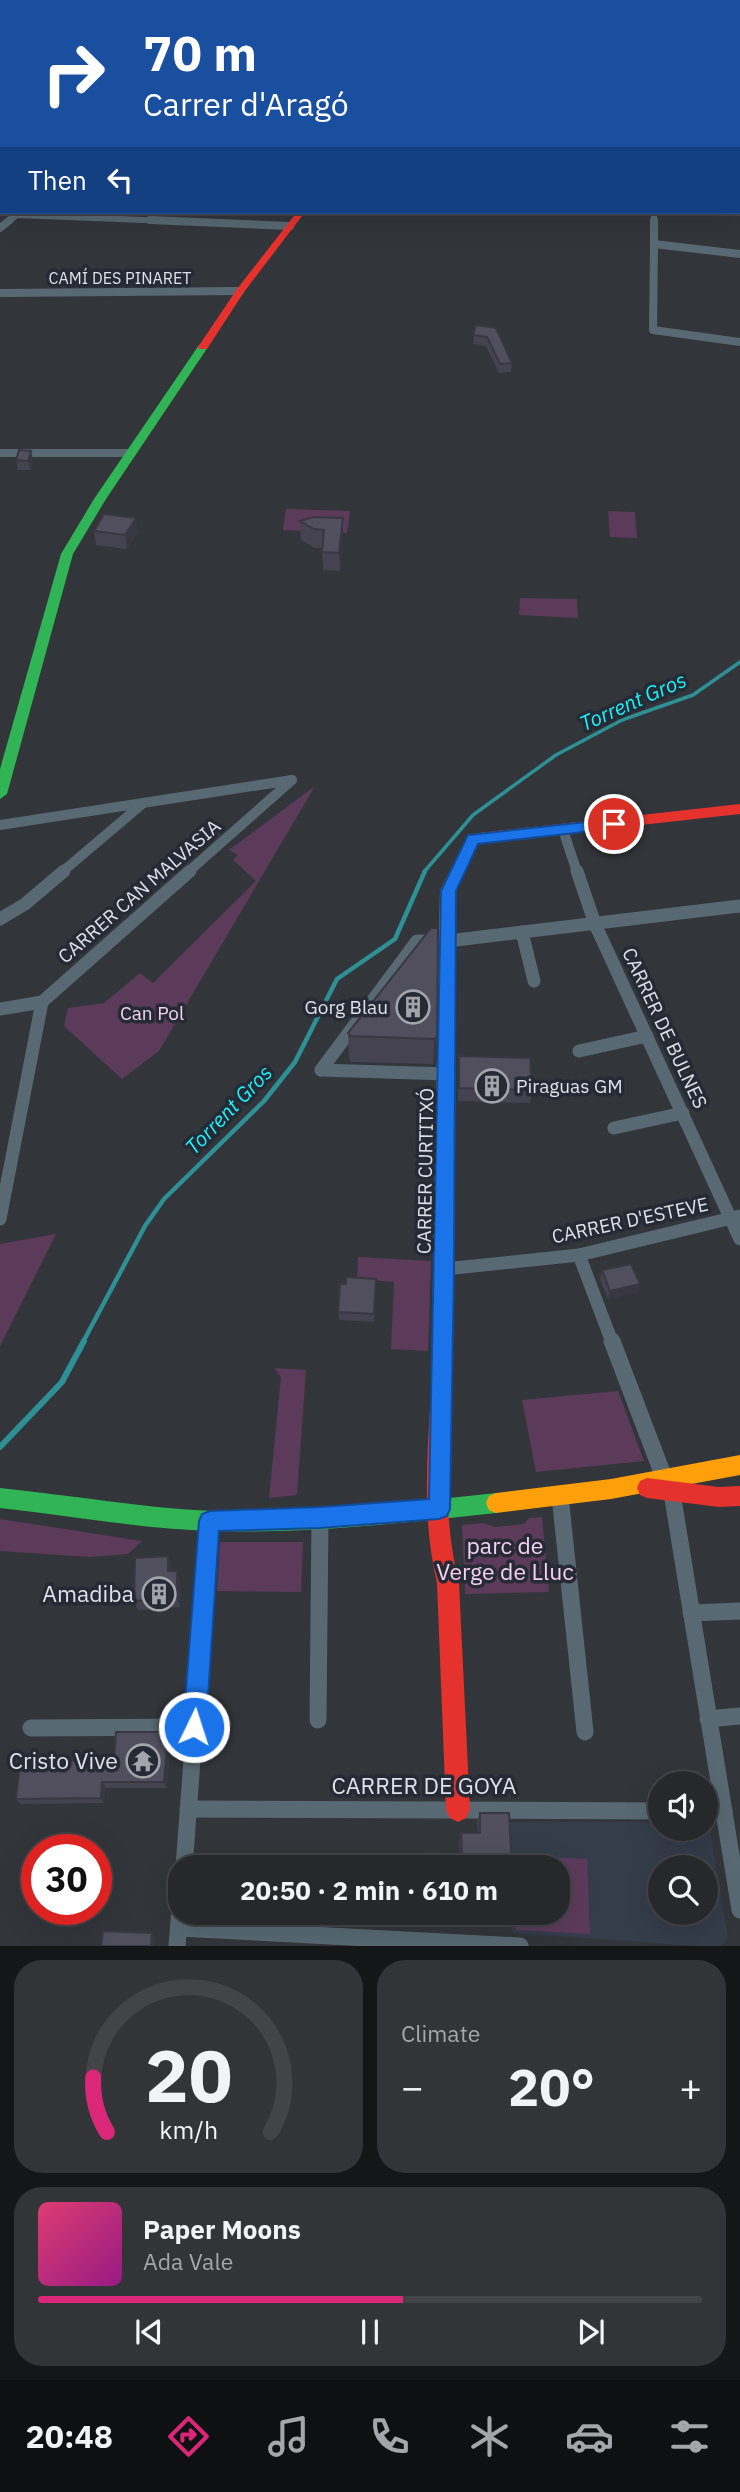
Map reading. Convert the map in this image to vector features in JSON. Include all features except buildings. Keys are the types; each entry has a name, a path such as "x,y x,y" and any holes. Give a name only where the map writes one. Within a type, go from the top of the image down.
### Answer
{"street":[{"path":"0,229 18,214"},
{"path":"40,214 290,226"},
{"path":"0,794 67,554 240,291 299,214"},
{"path":"654,214 653,330 740,342"},
{"path":"654,244 740,254"},
{"name":"CAMÍ DES PINARET","path":"0,293 240,291"},
{"path":"0,453 132,453"},
{"name":"CARRER CAN MALVASIA","path":"42,1002 292,780 142,805"},
{"path":"0,825 142,805"},
{"path":"0,919 25,904 142,805"},
{"path":"563,830 740,809"},
{"name":"CARRER CURTITXÓ","path":"458,1810 447,1583 442,1570 439,1509 445,1269 448,891 473,839 563,830"},
{"name":"CARRER DE BULNES","path":"563,830 595,924 683,1113 736,1217 740,1239"},
{"path":"447,1074 321,1070 417,941 448,941 740,906"},
{"path":"522,932 534,981"},
{"path":"0,1009 42,1002 0,1219"},
{"path":"579,1051 647,1036"},
{"path":"614,1128 683,1113"},
{"name":"CARRER D'ESTEVE","path":"445,1269 579,1255 736,1217"},
{"path":"579,1255 669,1486 708,1718 712,1771"},
{"path":"669,1486 740,1465"},
{"path":"6,1499 210,1521 320,1518 439,1509 639,1486 669,1486 719,1497 740,1496"},
{"path":"560,1496 585,1732"},
{"path":"318,1720 320,1518"},
{"path":"185,1855 210,1521"},
{"path":"691,1613 740,1611"},
{"path":"708,1718 740,1716"},
{"path":"31,1728 194,1727"},
{"name":"CARRER DE GOYA","path":"188,1809 648,1811"},
{"path":"718,1814 734,1833 740,1910"},
{"path":"178,1937 520,1946"}],"shaded area":[{"path":"506,1822 648,1822 648,1841 712,1841 714,1855 648,1855 648,1925 718,1925 718,1878 728,1937 721,1946 512,1933 511,1925 570,1925 570,1855 507,1855"}],"green space":[{"path":"286,509 350,511 347,533 283,530"},
{"path":"608,511 635,512 637,538 610,537"},
{"path":"520,598 577,599 578,618 519,615"},
{"name":"Can Pol","path":"315,786 159,1051 122,1079 64,1026 68,1008 104,1003 140,973 153,983 256,881 233,860 238,855 229,850"},
{"path":"56,1234 0,1346 0,1244"},
{"path":"358,1257 431,1261 428,1351 391,1349 394,1282 357,1279"},
{"path":"274,1368 306,1370 297,1495 269,1498 281,1377"},
{"path":"618,1391 644,1461 536,1472 522,1400"},
{"name":"parc de Verge de Lluc","path":"542,1517 549,1592 465,1594 462,1525 484,1523 495,1527 524,1524 529,1518"},
{"path":"0,1519 142,1541 128,1554 90,1557 0,1551"},
{"path":"220,1542 303,1542 301,1592 217,1591"},
{"path":"570,1858 587,1859 590,1934 516,1930 516,1925 570,1925"}],"waterway":[{"name":"Torrent Gros","path":"424,872 473,815 556,755 622,720 693,695 740,662"},
{"name":"Torrent Gros","path":"83,1342 145,1226 164,1199 264,1101 295,1062 337,979 395,939 425,871"},
{"name":"Torrent Gros","path":"0,1447 62,1382 84,1341"}],"traffic: fast":[{"path":"0,794 67,554 100,499 203,347"},
{"path":"0,1498 160,1518 213,1521 355,1517 496,1503"}],"traffic: slow":[{"path":"441,1393 448,891 473,839 487,837"},
{"path":"496,1503 611,1489 740,1465"}],"traffic: jam":[{"path":"203,347 240,291 299,214"},
{"path":"487,837 740,809"},
{"path":"441,1393 437,1512 442,1560 448,1583 458,1810"},
{"path":"647,1488 719,1497 740,1496"}],"place":[{"name":"Gorg Blau","path":"413,1007"},
{"name":"Piraguas GM","path":"492,1086"},
{"name":"Amadiba","path":"159,1594"},
{"name":"Cristo Vive","path":"143,1761"}],"route":[{"path":"194,1727 210,1521 320,1518 439,1509 445,1269 448,891 473,839 614,824"}]}
